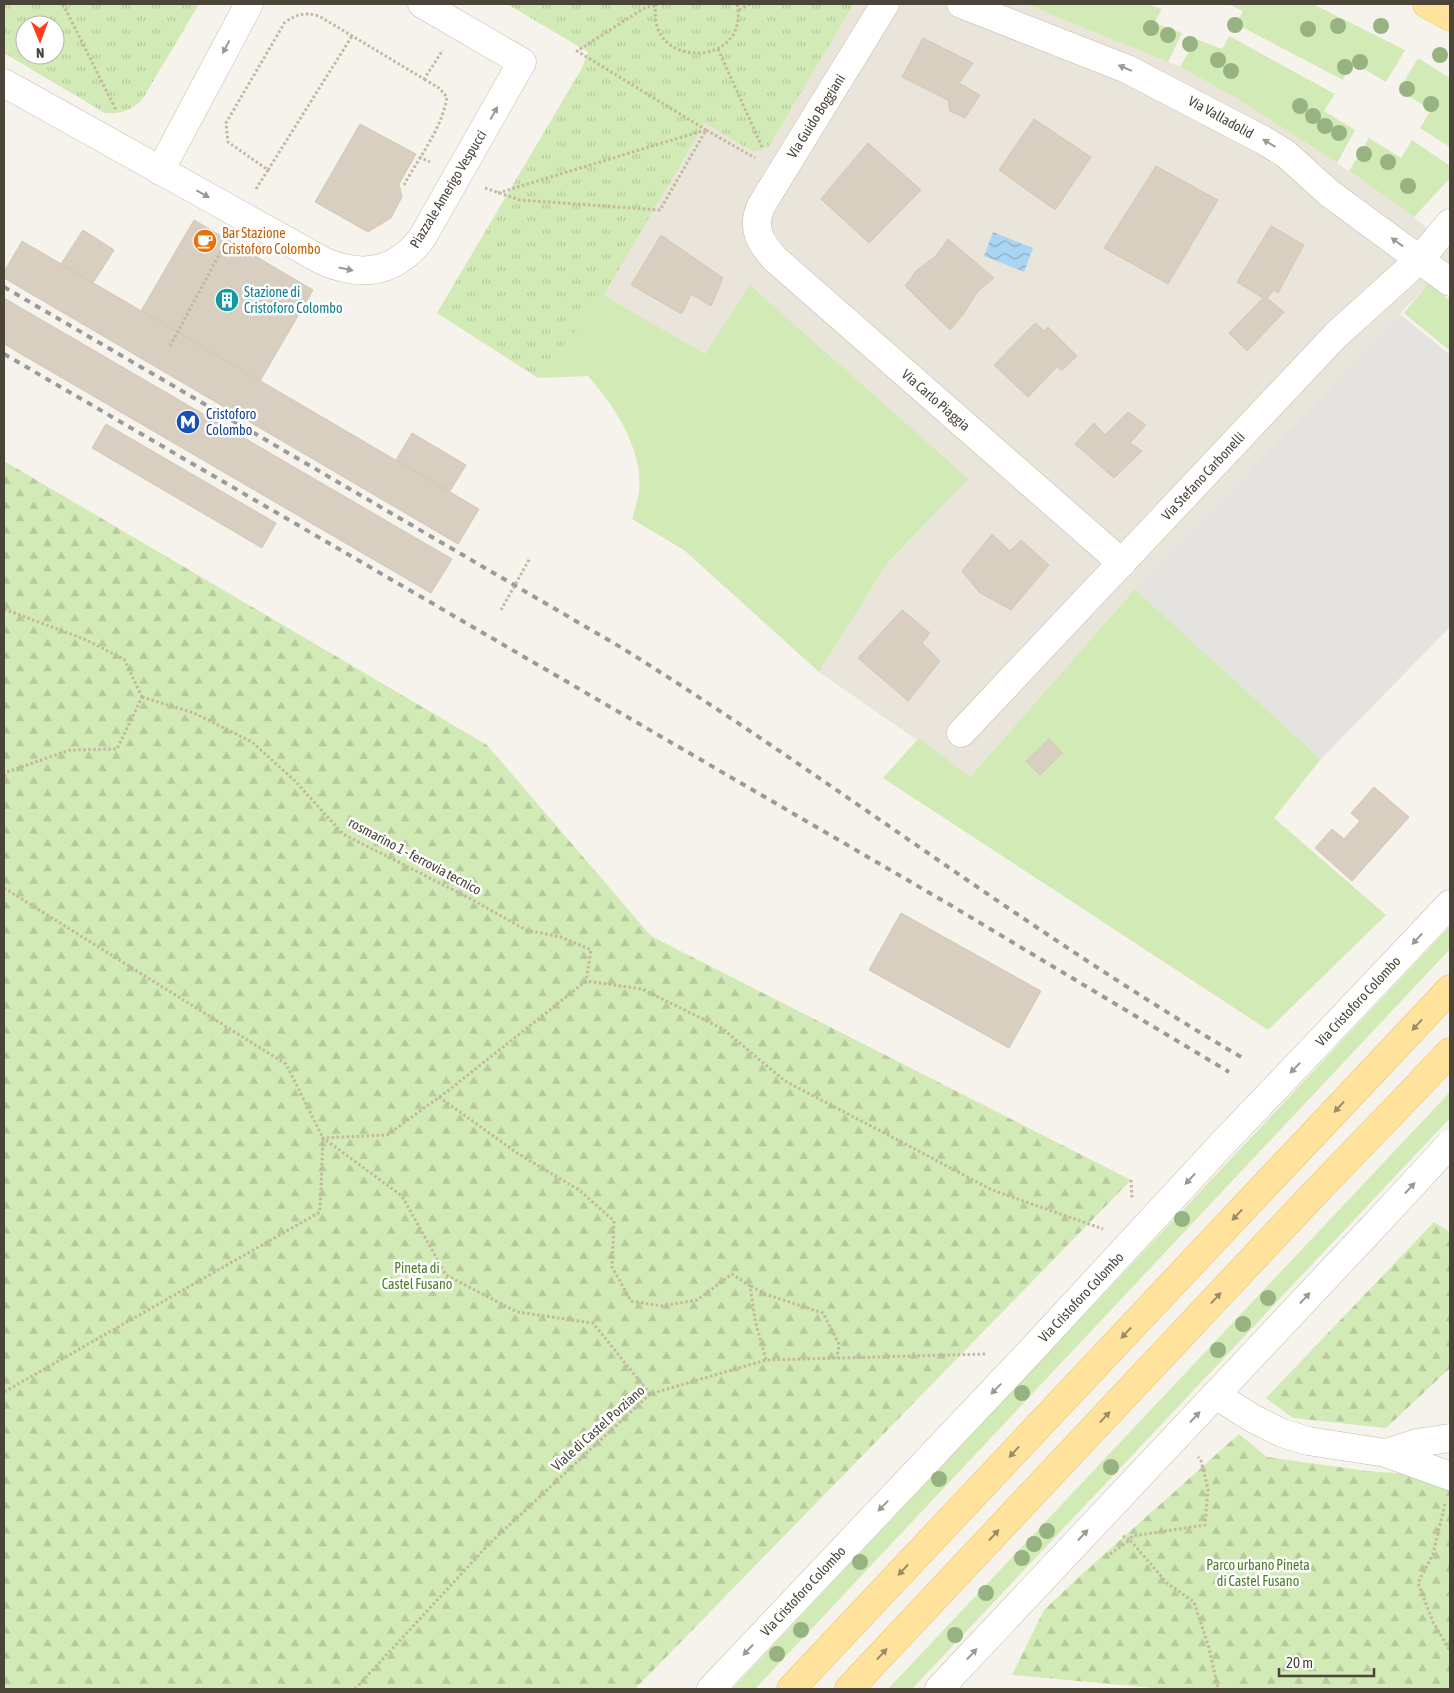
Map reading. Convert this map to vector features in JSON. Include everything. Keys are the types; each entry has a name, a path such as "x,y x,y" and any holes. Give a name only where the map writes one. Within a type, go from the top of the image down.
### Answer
{"main road":[{"path":"1427,4 1450,17"},
{"path":"791,1689 1450,989"},
{"path":"849,1689 1450,1052"}],"street":[{"path":"160,170 249,4"},
{"name":"Piazzale Amerigo Vespucci","path":"4,83 334,266 348,270 378,269 405,257 414,249 458,176 522,62 422,4"},
{"name":"Via Guido Boggiani","path":"756,232 756,221 761,206 885,4"},
{"name":"Via Valladolid","path":"961,4 1127,68 1263,140 1286,154 1329,193 1450,282"},
{"name":"Via Stefano Carbonelli","path":"961,734 1336,335 1420,259 1450,223"},
{"name":"Via Carlo Piaggia","path":"756,232 775,259 1122,562"},
{"name":"Via Cristoforo Colombo","path":"711,1689 1450,904"},
{"path":"939,1689 1450,1144"},
{"path":"1216,1395 1252,1418 1282,1433 1314,1442 1386,1453 1448,1489"},
{"path":"1386,1453 1417,1443 1450,1438"}],"path":[{"path":"63,4 118,114"},
{"path":"738,4 737,24 731,37 718,49 694,54 680,51 668,44 660,33 655,20 655,5 646,7 577,51 706,130 756,159 761,158"},
{"path":"739,10 750,4"},
{"path":"268,170 228,142 226,123 285,22 297,14 307,12 319,16 439,88 447,97 445,109 437,129 404,185"},
{"path":"424,79 458,26"},
{"path":"240,215 352,36"},
{"path":"718,49 765,153"},
{"path":"497,194 706,130"},
{"path":"458,176 497,194 520,200 660,210 706,130"},
{"path":"170,346 227,240"},
{"path":"501,610 530,558"},
{"path":"4,609 84,640 124,659 142,697 117,749 70,750 7,772 4,776"},
{"name":"rosmarino 1 - ferrovia tecnico","path":"142,697 194,713 252,742 295,781 343,834 471,899 526,930 561,937 591,950 586,981"},
{"path":"4,888 286,1064 323,1138 402,1196 446,1275 518,1312 593,1323 650,1394"},
{"path":"323,1138 387,1135 439,1097 586,981 642,989 723,1029 785,1081 992,1190 1133,1240 1131,1180"},
{"path":"439,1097 517,1153 579,1190 614,1221 612,1267 631,1301 662,1306 697,1300 732,1274 765,1294 823,1313 839,1344 837,1358"},
{"path":"4,1392 320,1212 323,1138"},
{"path":"750,1286 755,1320 766,1360"},
{"name":"Viale di Castel Porziano","path":"355,1689 488,1544 650,1394 766,1360 908,1354 1029,1353"},
{"path":"1105,1557 1130,1540 1132,1536 1205,1525 1208,1489 1201,1461 1195,1454"},
{"path":"1448,1489 1433,1554 1418,1583 1433,1622 1450,1651"},
{"path":"1130,1540 1167,1583 1194,1602 1209,1648 1218,1689"}],"shaded area":[{"path":"854,4 1026,4 1073,23 1180,67 1238,99 1337,163 1414,217 1450,248 1450,262 1135,589 970,777 819,672 888,562 969,479 751,286 705,354 604,295 705,123 753,152 768,148"},
{"path":"1400,314 1450,355 1450,627 1321,759 1135,589"}],"green space":[{"path":"4,4 199,4 142,100 133,107 121,112 105,113 24,65 65,65 65,15 15,15 15,60 4,53"},
{"path":"507,4 854,4 768,148 753,152 705,123 604,295 538,378 437,313 582,68 588,52"},
{"path":"1026,4 1148,4 1162,9 1154,23 1182,33 1168,62"},
{"path":"1228,4 1313,4 1405,50 1386,82 1352,62 1343,80 1236,24 1243,11"},
{"path":"1229,36 1335,94 1324,111 1355,130 1337,163 1238,99 1180,67 1196,39 1222,49"},
{"path":"1418,58 1450,78 1450,147 1420,128 1431,110 1399,90"},
{"path":"1369,138 1401,158 1412,140 1450,166 1450,178 1414,217 1349,171"},
{"path":"1429,283 1450,301 1450,351 1404,313"},
{"path":"750,285 969,479 888,562 819,672 684,550 632,519 639,492 637,460 632,444 617,414 588,376 538,378 604,295 705,354"},
{"name":"Pineta di Castel Fusano","path":"4,461 487,745 651,936 1131,1180 635,1689 4,1689"},
{"path":"1135,589 1321,759 1274,818 1386,915 1268,1030 883,778 919,738 970,777"},
{"path":"1450,926 1450,949 755,1689 732,1689"},
{"path":"1450,1092 1450,1118 912,1689 888,1689"},
{"path":"1434,1222 1450,1232 1450,1368 1386,1428 1293,1418 1266,1398"},
{"name":"Parco urbano Pineta di Castel Fusano","path":"1239,1434 1267,1457 1367,1471 1450,1477 1450,1689 1164,1689 1012,1675 1044,1610"}],"water":[{"path":"993,232 1033,248 1024,272 984,256"}],"building":[{"path":"923,38 973,63 959,83 980,95 965,118 950,111 948,100 902,77"},
{"path":"1034,119 1091,157 1055,210 999,170"},
{"path":"360,124 416,154 399,184 402,197 391,218 368,232 315,202"},
{"path":"868,143 921,190 869,243 821,199"},
{"path":"1156,166 1218,200 1168,284 1104,248"},
{"name":"Stazione di Cristoforo Colombo","path":"194,220 313,290 260,381 141,311"},
{"path":"1271,226 1304,245 1278,293 1274,290 1267,298 1284,312 1247,351 1229,333 1263,298 1237,282"},
{"path":"83,230 114,250 93,283 61,264"},
{"path":"661,235 723,278 711,306 691,294 682,314 631,285"},
{"path":"948,239 994,278 978,291 950,330 905,286 917,270 936,256"},
{"path":"22,241 479,509 458,544 4,278 4,272"},
{"path":"4,298 452,559 431,593 4,344"},
{"path":"1035,323 1044,331 1048,327 1077,356 1062,370 1057,367 1028,397 994,365"},
{"path":"1128,412 1146,425 1130,443 1142,451 1114,478 1075,444 1094,423 1105,435"},
{"path":"106,424 276,523 262,548 92,448"},
{"path":"412,433 466,465 450,491 396,460"},
{"path":"992,534 1010,551 1021,540 1049,565 1011,610 979,592 962,571"},
{"path":"902,610 930,633 922,643 940,661 908,701 858,658"},
{"path":"1049,739 1062,753 1040,775 1026,761"},
{"path":"1374,787 1409,817 1352,881 1315,848 1332,829 1344,839 1360,821 1351,813"},
{"path":"901,913 1041,991 1009,1048 869,970"}],"railway":[{"path":"4,287 622,648 700,698 1084,959 1241,1057"},
{"path":"4,354 952,906 1229,1072"}],"place":[{"name":"Bar Stazione Cristoforo Colombo","path":"205,241"},
{"name":"Stazione di Cristoforo Colombo","path":"227,300"},
{"name":"Cristoforo Colombo","path":"188,422"}]}
